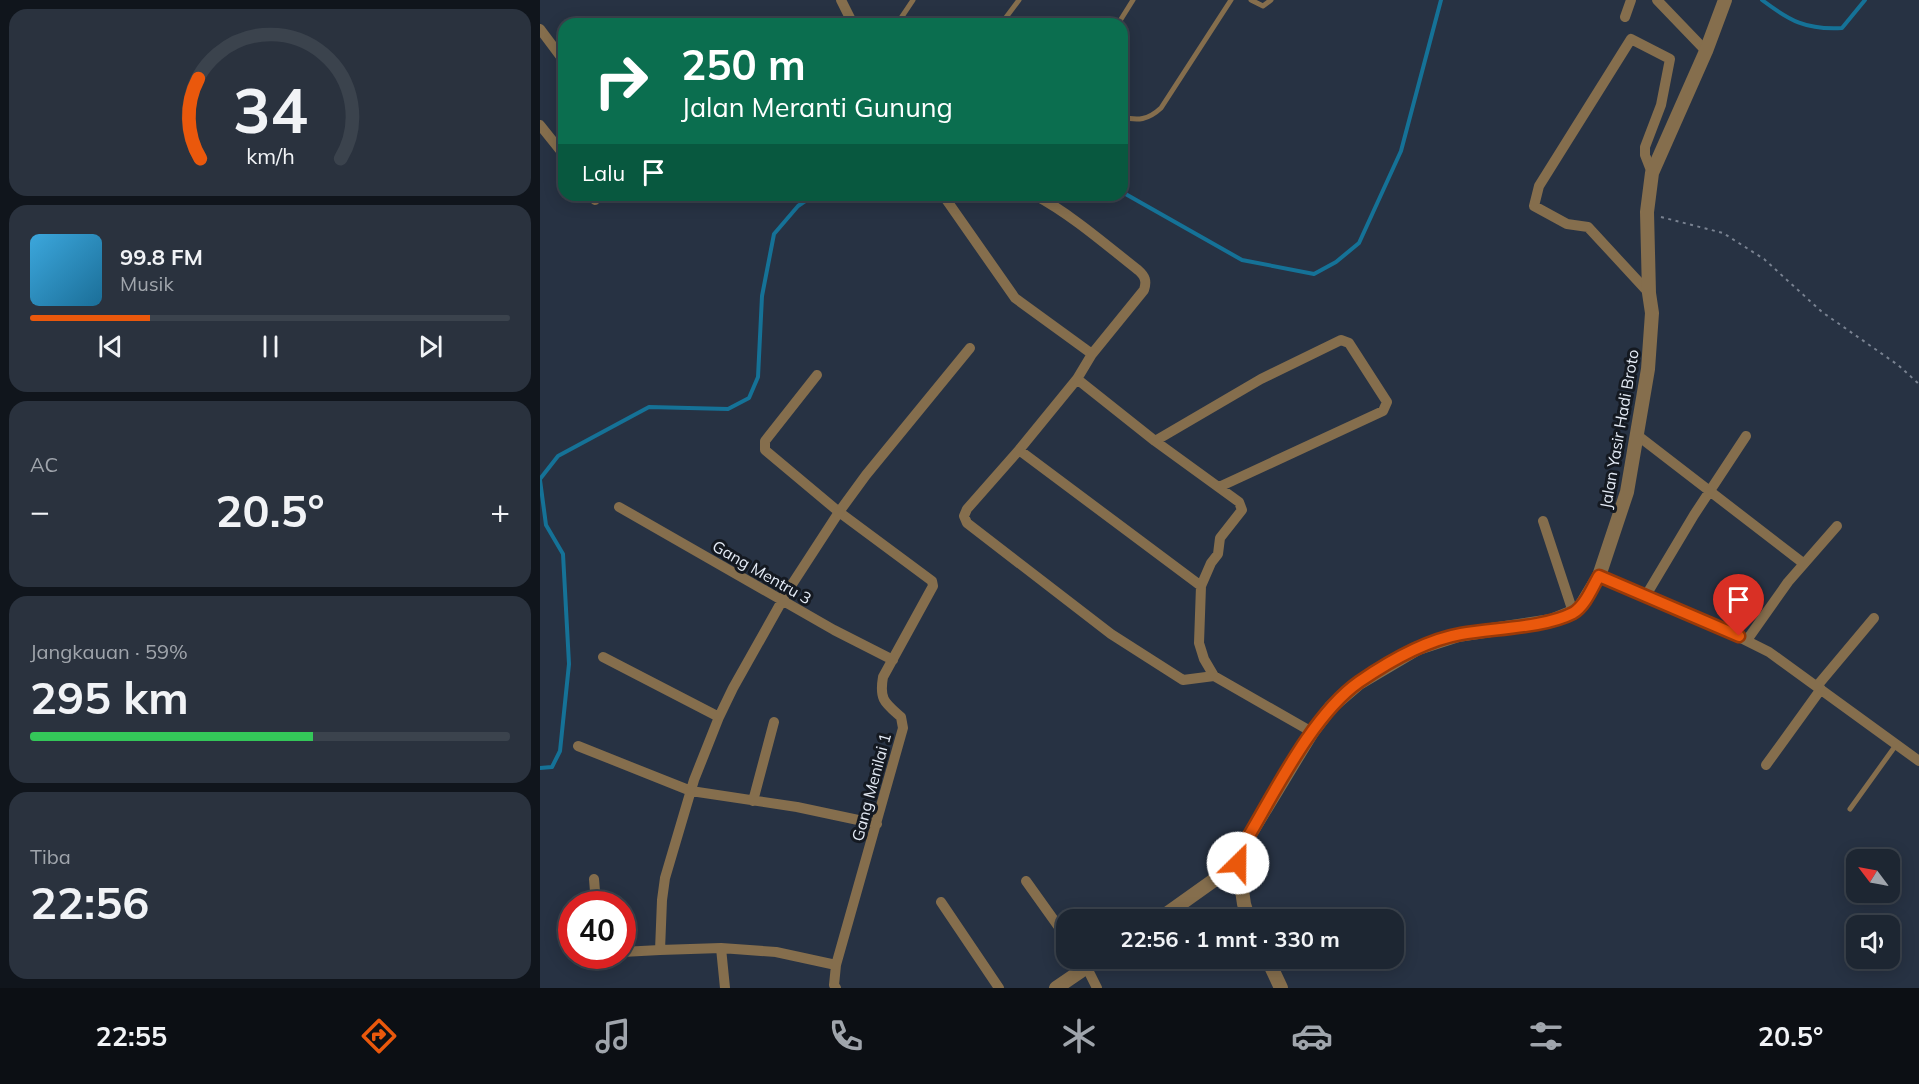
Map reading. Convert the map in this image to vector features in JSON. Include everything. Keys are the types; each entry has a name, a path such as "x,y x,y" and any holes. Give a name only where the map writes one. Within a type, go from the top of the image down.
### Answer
{"street":[{"path":"841,0 850,18"},
{"path":"1625,17 1631,0"},
{"path":"1657,0 1706,51"},
{"name":"Jalan Yasir Hadi Broto","path":"1573,612 1581,606 1599,576 1628,492 1651,339 1652,313 1649,293 1647,212 1652,173 1706,51 1724,0"},
{"path":"540,29 558,54"},
{"path":"1649,293 1588,227 1567,224 1534,206 1539,186 1631,39 1670,59 1660,105 1645,147 1645,155 1652,173"},
{"path":"540,125 558,148"},
{"path":"947,201 1015,298 1092,354"},
{"path":"1046,201 1094,234 1143,275 1146,285 1092,354 1077,379 967,509 964,516 967,523 1111,634 1183,680 1214,676"},
{"path":"1155,441 1261,379 1341,340 1349,344 1387,402 1383,411 1219,487"},
{"path":"660,950 663,888 691,791 719,717 733,688 782,601 839,512 866,475 970,348"},
{"path":"817,375 765,441 764,447 775,459 839,512"},
{"path":"1077,379 1155,441 1239,502 1242,510 1220,538 1218,554 1211,563 1202,586 1199,643 1204,659 1214,676 1312,732"},
{"path":"1637,435 1803,563"},
{"path":"1645,597 1709,491 1746,436"},
{"path":"1019,450 1202,586"},
{"name":"Gang Mentru 3","path":"619,507 782,601 892,660"},
{"name":"Gang Menilai 1","path":"836,988 834,985 836,965 903,728 901,717 884,702 880,691 883,677 933,586 932,581 927,577 839,512"},
{"path":"1246,909 1238,863 1244,844 1312,732 1332,706 1359,682 1418,648 1458,635 1551,621 1573,612 1543,521"},
{"path":"1747,640 1803,563 1837,526"},
{"path":"1599,576 1747,640 1776,657 1919,760"},
{"path":"1766,765 1819,688 1874,618"},
{"path":"603,657 719,717"},
{"path":"753,801 774,722"},
{"path":"578,746 691,791 796,807 877,824"},
{"path":"1173,909 1238,863"},
{"path":"594,879 595,891"},
{"path":"1026,880 1056,923"},
{"path":"941,902 999,988"},
{"path":"721,948 725,988"},
{"path":"636,951 721,948 776,952 836,965"},
{"path":"1056,988 1077,969"},
{"path":"1087,969 1097,988"},
{"path":"1272,969 1281,988"}],"lane":[{"path":"901,18 913,0"},
{"path":"1006,18 1019,0"},
{"path":"1122,18 1133,0"},
{"path":"1128,118 1139,120 1153,115 1161,108 1231,0"},
{"path":"1251,0 1263,6 1271,0"},
{"path":"1850,809 1896,745"}],"path":[{"path":"1647,212 1723,233 1764,259 1822,312 1898,364 1919,384"}],"waterway":[{"path":"1128,195 1242,260 1314,274 1336,262 1359,243 1401,151 1441,0"},
{"path":"1762,0 1781,14 1799,23 1829,28 1842,28 1865,0"},
{"path":"540,479 558,456 649,407 728,409 749,398 758,377 762,296 774,234 798,206 805,201"},
{"path":"540,480 546,525 563,554 569,664 560,751 552,767 540,768"}],"route":[{"path":"1238,863 1244,844 1312,732 1332,706 1359,682 1418,648 1458,635 1551,621 1581,606 1599,576 1739,636"}]}
